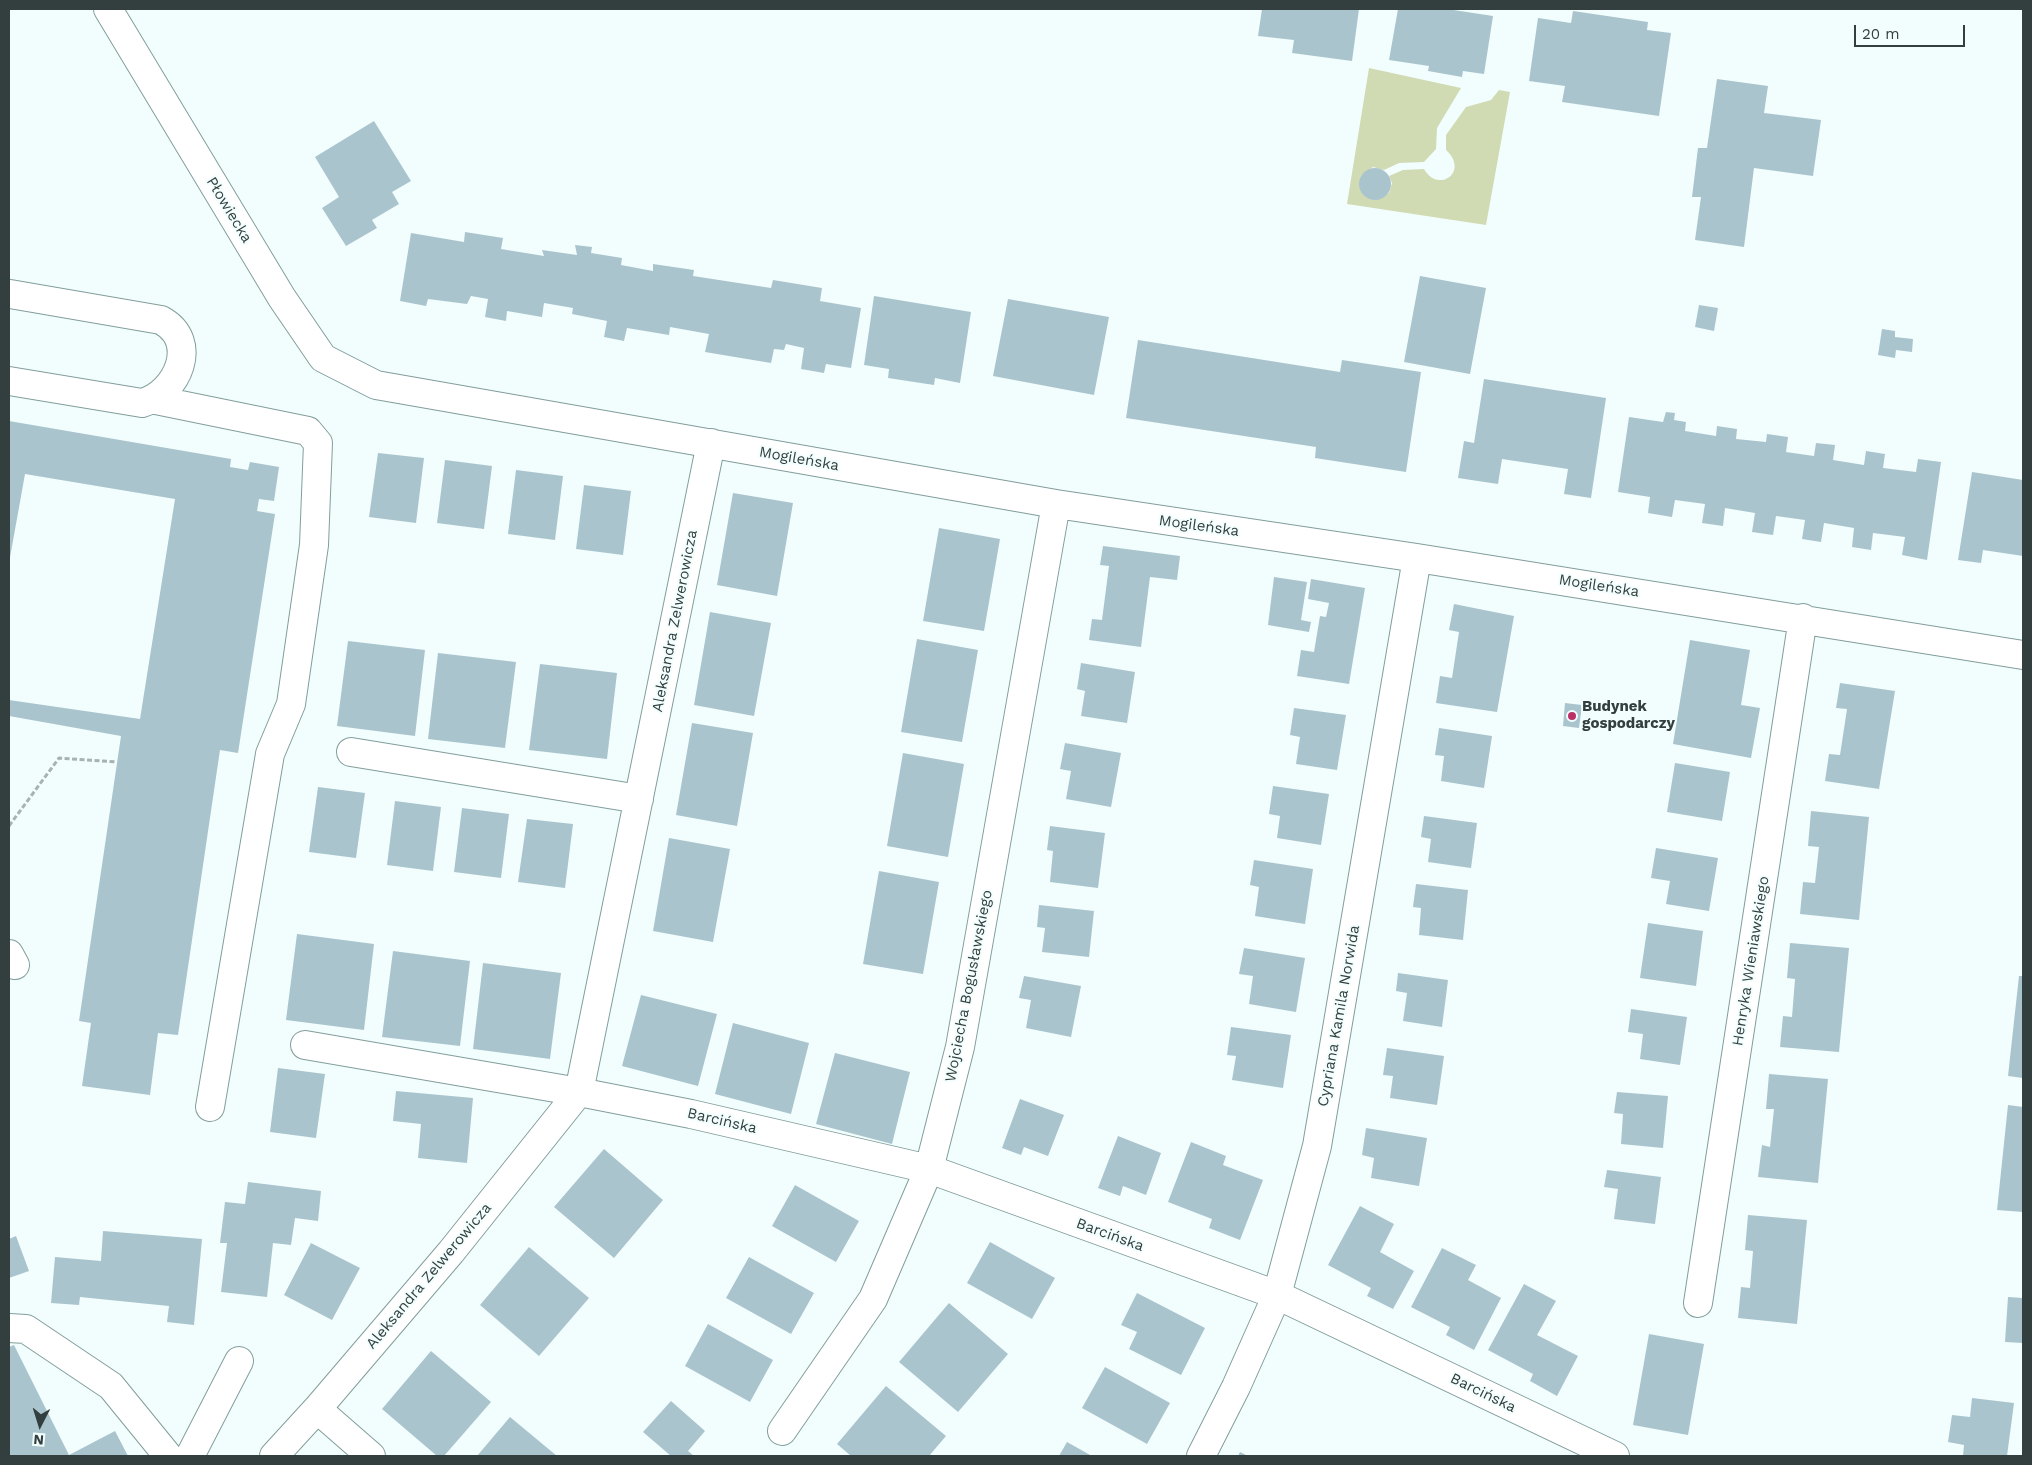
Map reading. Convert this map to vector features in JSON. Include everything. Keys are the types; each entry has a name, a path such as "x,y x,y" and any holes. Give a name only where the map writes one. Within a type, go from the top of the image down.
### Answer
{"street":[{"name":"Płowiecka","path":"108,9 282,298 323,358 376,385"},
{"path":"10,294 161,320 171,325 182,348 181,361 176,376 168,388 156,400"},
{"path":"9,381 142,403 156,400 308,431 318,443 314,545 291,704 270,754 210,1106"},
{"name":"Mogileńska","path":"376,385 1056,504 1803,618 2023,655"},
{"name":"Aleksandra Zelwerowicza","path":"274,1456 317,1409 451,1252 579,1092 711,443"},
{"name":"Wojciecha Bogusławskiego","path":"782,1431 874,1299 929,1170 960,1047 1056,504"},
{"name":"Cypriana Kamila Norwida","path":"1201,1456 1236,1387 1277,1295 1317,1146 1417,558"},
{"name":"Henryka Wieniawskiego","path":"1698,1303 1803,618"},
{"path":"351,752 640,799"},
{"path":"305,1045 579,1092"},
{"name":"Barcińska","path":"579,1092 691,1114 929,1170 1277,1295 1615,1456"},
{"path":"9,1328 26,1329 112,1386 168,1456"},
{"path":"190,1456 239,1361"},
{"path":"317,1409 371,1456"}],"path":[{"path":"9,826 59,758 117,762"}],"green space":[{"path":"1369,68 1461,88 1437,128 1436,149 1424,162 1399,163 1384,170 1373,167 1361,176 1360,189 1364,195 1375,200 1389,193 1392,183 1389,176 1403,170 1424,169 1437,180 1449,177 1455,166 1453,158 1446,150 1446,135 1466,107 1491,100 1499,90 1510,92 1486,225 1347,204"}],"building":[{"path":"1262,9 1359,9 1352,61 1292,53 1294,40 1258,36"},
{"path":"1398,9 1447,9 1493,16 1484,74 1463,71 1462,77 1428,71 1429,66 1389,60"},
{"path":"1573,11 1648,22 1647,30 1671,33 1659,116 1562,102 1565,86 1529,81 1538,18 1571,23"},
{"path":"1717,79 1768,86 1764,113 1821,120 1813,176 1754,168 1744,247 1695,240 1701,197 1692,197 1698,148 1707,148"},
{"path":"374,121 411,181 392,192 399,204 372,220 377,228 346,246 322,208 339,197 315,157"},
{"path":"1375,168 1381,169 1386,173 1390,178 1390,190 1386,195 1381,199 1375,200 1369,199 1364,195 1360,190 1359,184 1360,178 1364,173 1369,169"},
{"path":"465,232 503,238 501,249 544,256 542,250 577,255 575,245 592,247 591,253 622,258 621,265 653,271 653,264 694,270 693,276 771,288 773,280 822,288 820,301 861,308 851,368 826,364 824,373 801,369 804,348 786,344 784,350 774,349 771,363 705,352 709,334 670,327 669,335 627,328 624,341 604,337 607,321 572,314 573,308 544,303 542,317 507,311 506,321 485,317 488,299 471,296 467,304 428,299 426,306 400,301 411,233 464,242"},
{"path":"1420,276 1486,288 1470,374 1404,362"},
{"path":"874,296 971,312 960,383 935,378 934,385 888,378 889,369 864,365"},
{"path":"1008,299 1109,317 1094,395 993,376"},
{"path":"1699,305 1718,308 1714,331 1695,327"},
{"path":"1882,329 1895,331 1895,337 1913,339 1912,352 1896,350 1895,358 1878,355"},
{"path":"1138,340 1340,372 1342,360 1421,372 1406,472 1315,458 1316,447 1126,418"},
{"path":"1484,379 1606,398 1591,498 1564,494 1568,469 1502,459 1498,484 1458,478 1464,441 1474,443"},
{"path":"1666,412 1675,413 1674,420 1686,422 1685,431 1716,436 1717,426 1737,429 1736,439 1766,442 1767,434 1788,437 1786,452 1814,456 1816,443 1835,445 1833,460 1864,465 1866,451 1885,454 1883,468 1916,472 1918,459 1941,462 1927,560 1902,555 1905,537 1873,533 1871,550 1852,547 1854,528 1824,523 1821,542 1802,539 1805,520 1776,516 1773,535 1752,532 1755,513 1725,508 1723,526 1702,523 1705,504 1675,500 1672,517 1648,513 1650,497 1618,492 1629,417 1663,422"},
{"path":"9,421 231,459 230,467 248,470 250,462 279,467 274,501 259,499 257,511 275,514 238,753 220,750 178,1035 158,1033 150,1095 82,1086 91,1023 79,1021 121,736 9,716 9,700 140,719 175,499 25,474 9,563"},
{"path":"378,453 424,458 416,523 369,517"},
{"path":"445,460 492,466 484,529 437,523"},
{"path":"516,470 563,476 555,540 508,534"},
{"path":"1972,472 2023,480 2023,556 1983,550 1981,563 1958,560"},
{"path":"584,485 631,491 623,555 576,549"},
{"path":"733,493 793,503 777,596 717,585"},
{"path":"939,528 1000,539 984,631 923,621"},
{"path":"1103,546 1180,556 1177,580 1150,577 1141,647 1089,640 1092,619 1102,620 1109,566 1100,565"},
{"path":"1274,577 1307,582 1301,620 1311,622 1309,632 1268,625"},
{"path":"1311,579 1365,588 1349,684 1297,676 1301,650 1314,652 1320,616 1326,617 1329,603 1308,599"},
{"path":"1454,604 1514,616 1497,712 1436,703 1440,676 1452,678 1459,632 1449,630"},
{"path":"710,612 771,623 754,716 694,705"},
{"path":"917,639 978,650 962,742 901,732"},
{"path":"1690,640 1750,650 1741,705 1760,708 1751,758 1673,744"},
{"path":"348,641 425,650 415,736 337,726"},
{"path":"438,653 516,662 505,748 428,739"},
{"path":"1081,663 1135,672 1127,723 1081,716 1085,691 1077,689"},
{"path":"540,664 617,673 607,759 529,750"},
{"path":"1840,683 1895,691 1879,789 1825,781 1829,754 1840,755 1847,709 1836,708"},
{"name":"Budynek gospodarczy","path":"1565,703 1582,705 1579,728 1563,726"},
{"path":"1294,708 1346,715 1337,770 1296,764 1300,737 1290,735"},
{"path":"692,723 753,733 737,826 676,815"},
{"path":"1439,728 1492,736 1484,788 1441,781 1444,756 1435,755"},
{"path":"1065,743 1121,753 1111,807 1066,799 1071,771 1060,769"},
{"path":"903,753 964,764 948,857 887,846"},
{"path":"1675,763 1730,772 1722,821 1667,812"},
{"path":"1273,786 1329,794 1321,845 1277,838 1280,816 1269,814"},
{"path":"318,787 365,793 356,858 309,852"},
{"path":"395,801 441,807 433,871 387,865"},
{"path":"462,808 509,814 501,878 454,872"},
{"path":"1811,811 1869,817 1859,920 1800,914 1803,882 1815,883 1819,847 1808,846"},
{"path":"1424,816 1477,823 1471,868 1428,862 1431,839 1421,837"},
{"path":"527,819 573,824 565,888 518,882"},
{"path":"1050,826 1105,833 1098,888 1050,882 1053,851 1047,850"},
{"path":"669,838 730,849 713,942 653,931"},
{"path":"1656,848 1718,858 1709,911 1666,904 1670,881 1651,878"},
{"path":"1254,860 1313,869 1305,924 1255,916 1259,887 1250,885"},
{"path":"879,871 939,882 923,974 863,964"},
{"path":"1416,884 1468,890 1463,940 1419,935 1421,908 1413,907"},
{"path":"1039,905 1094,911 1089,957 1042,952 1045,928 1037,927"},
{"path":"1648,923 1703,931 1696,986 1640,978"},
{"path":"297,934 374,944 364,1030 286,1020"},
{"path":"1790,943 1849,948 1839,1052 1780,1047 1783,1016 1792,1017 1795,979 1787,978"},
{"path":"1244,948 1305,958 1296,1012 1249,1004 1253,976 1239,974"},
{"path":"393,951 470,961 460,1046 382,1037"},
{"path":"483,963 561,973 550,1059 473,1049"},
{"path":"1398,973 1448,980 1442,1027 1403,1021 1407,993 1396,991"},
{"path":"1024,976 1081,986 1071,1037 1026,1028 1031,1000 1019,998"},
{"path":"2019,976 2023,976 2023,1078 2008,1076"},
{"path":"641,995 717,1014 698,1086 622,1066"},
{"path":"1631,1009 1687,1017 1680,1065 1640,1059 1643,1034 1628,1032"},
{"path":"733,1023 809,1043 791,1114 715,1094"},
{"path":"1231,1027 1291,1035 1283,1088 1232,1080 1236,1056 1227,1055"},
{"path":"1387,1048 1444,1056 1437,1105 1390,1098 1393,1076 1383,1075"},
{"path":"835,1053 910,1072 892,1144 816,1124"},
{"path":"278,1068 325,1074 316,1138 270,1132"},
{"path":"1769,1074 1828,1079 1818,1183 1758,1177 1762,1145 1770,1147 1774,1109 1766,1109"},
{"path":"396,1091 473,1098 467,1163 418,1158 421,1124 393,1121"},
{"path":"1617,1092 1668,1096 1663,1148 1621,1144 1623,1114 1614,1113"},
{"path":"1020,1099 1064,1115 1048,1156 1024,1147 1021,1155 1002,1148"},
{"path":"2008,1105 2023,1107 2023,1212 1997,1210"},
{"path":"1366,1128 1427,1138 1419,1186 1371,1178 1374,1158 1362,1155"},
{"path":"1118,1136 1161,1153 1146,1195 1123,1186 1120,1196 1098,1188"},
{"path":"1191,1142 1226,1156 1223,1165 1263,1180 1240,1240 1209,1228 1212,1219 1168,1202"},
{"path":"604,1149 663,1200 614,1258 554,1207"},
{"path":"1607,1170 1661,1177 1655,1224 1614,1219 1618,1189 1604,1187"},
{"path":"248,1182 321,1191 318,1221 295,1218 291,1245 273,1243 267,1297 221,1292 227,1243 220,1243 225,1202 245,1204"},
{"path":"795,1185 859,1221 836,1262 772,1226"},
{"path":"1360,1206 1394,1224 1380,1252 1414,1271 1393,1309 1367,1296 1371,1288 1328,1265"},
{"path":"1748,1215 1807,1220 1797,1324 1738,1318 1741,1287 1750,1288 1753,1251 1745,1250"},
{"path":"103,1231 202,1239 194,1325 167,1322 169,1306 80,1297 79,1305 51,1303 55,1257 101,1261"},
{"path":"16,1236 29,1271 9,1278 9,1239"},
{"path":"990,1242 1055,1278 1032,1319 967,1283"},
{"path":"311,1243 360,1268 332,1320 284,1295"},
{"path":"529,1247 589,1298 539,1356 480,1305"},
{"path":"1442,1248 1476,1265 1468,1280 1501,1298 1474,1350 1446,1335 1450,1327 1411,1307"},
{"path":"749,1257 814,1293 791,1334 726,1298"},
{"path":"1524,1284 1556,1301 1537,1335 1578,1356 1557,1396 1530,1381 1533,1374 1488,1350"},
{"path":"1137,1293 1205,1328 1181,1375 1129,1349 1137,1332 1121,1325"},
{"path":"2008,1297 2023,1298 2023,1343 2005,1342"},
{"path":"949,1303 1008,1354 958,1412 899,1362"},
{"path":"708,1324 773,1360 750,1402 685,1366"},
{"path":"1649,1334 1704,1344 1688,1435 1633,1425"},
{"path":"14,1345 69,1455 115,1431 128,1456 9,1456 9,1347"},
{"path":"431,1351 491,1402 444,1456 437,1456 382,1409"},
{"path":"1105,1367 1170,1403 1147,1444 1082,1408"},
{"path":"886,1386 946,1436 929,1456 851,1456 837,1444"},
{"path":"1972,1398 2014,1403 2007,1456 1963,1456 1964,1445 1948,1442 1952,1415 1970,1417"},
{"path":"671,1401 705,1431 688,1451 694,1456 671,1456 643,1432"},
{"path":"510,1417 557,1456 477,1456"},
{"path":"1067,1442 1092,1456 1059,1456"},
{"path":"1240,1452 1248,1456 1238,1456"}],"place":[{"name":"Budynek gospodarczy","path":"1572,716"}]}
